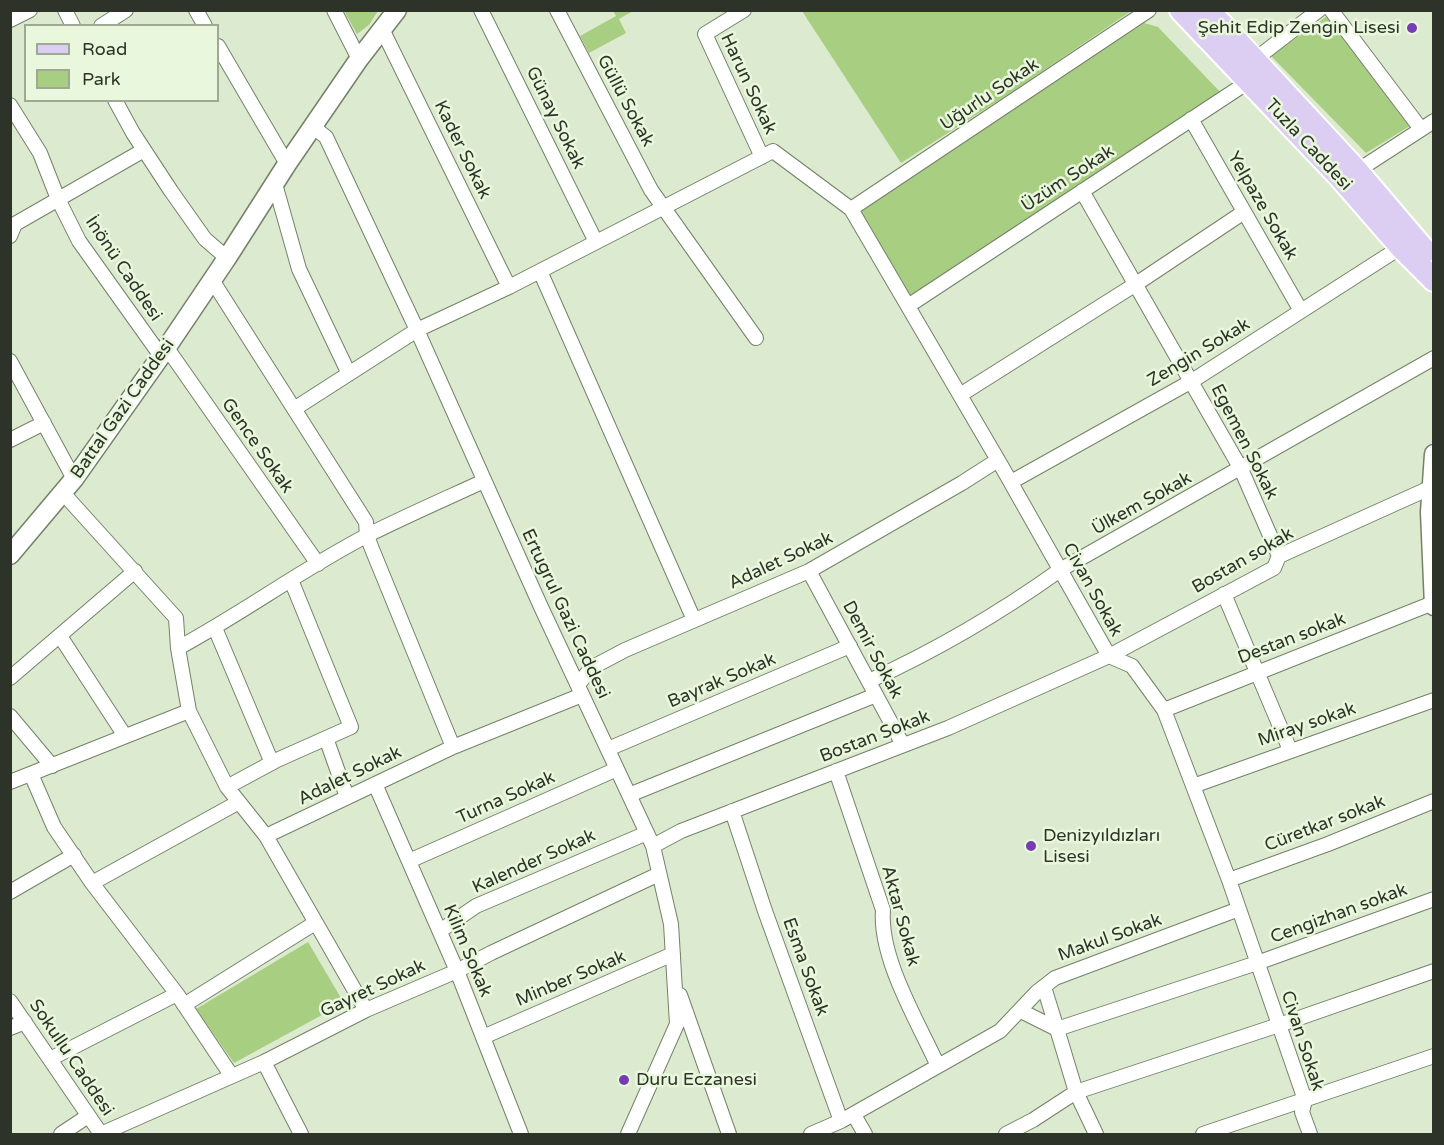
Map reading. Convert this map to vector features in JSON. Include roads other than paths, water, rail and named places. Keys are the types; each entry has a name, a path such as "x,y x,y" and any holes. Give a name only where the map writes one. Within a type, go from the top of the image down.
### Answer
{"main road":[{"name":"Tuzla Caddesi","path":"1181,10 1358,171 1434,261"},
{"name":"Tuzla Caddesi","path":"1208,10 1250,71 1401,247 1434,280"}],"street":[{"path":"10,20 30,10"},
{"path":"65,10 72,24"},
{"path":"104,24 126,10"},
{"path":"196,10 204,24"},
{"path":"333,10 359,59"},
{"name":"Battal Gazi Caddesi","path":"10,555 68,486 164,352 287,164 359,59 397,10"},
{"name":"Günay Sokak","path":"481,10 596,242"},
{"name":"Güllü Sokak","path":"556,10 651,190 756,338"},
{"name":"Harun Sokak","path":"744,10 705,34 762,157"},
{"name":"Uğurlu Sokak","path":"851,209 1149,10"},
{"name":"Üzüm Sokak","path":"908,306 1191,119 1319,10"},
{"path":"1331,10 1421,129"},
{"name":"Kader Sokak","path":"382,29 509,287"},
{"path":"219,48 287,164"},
{"path":"116,102 144,150 205,239 227,258"},
{"name":"İnönü Caddesi","path":"10,105 40,153 58,199 79,241 164,352"},
{"name":"Yelpaze Sokak","path":"1191,119 1301,311"},
{"path":"1358,171 1434,121"},
{"name":"Ertugrul Gazi Caddesi","path":"313,127 326,137 417,330 653,846 671,924 677,1024 628,1134"},
{"path":"10,236 15,224 144,150"},
{"name":"Civan Sokak","path":"762,157 773,151 851,209 1011,482 1109,656 1132,666 1164,710 1239,909 1305,1100 1302,1112 1310,1134"},
{"path":"294,409 417,330 509,287 762,157"},
{"path":"275,184 298,269 349,374"},
{"name":"Egemen Sokak","path":"1082,191 1241,469 1279,556"},
{"path":"960,395 1136,284 1244,212"},
{"name":"Zengin Sokak","path":"1011,482 1192,381 1401,247"},
{"path":"540,271 694,620"},
{"path":"212,280 366,522 367,536 453,747"},
{"name":"Gence Sokak","path":"164,352 318,564"},
{"name":"Ülkem Sokak","path":"869,681 959,637 1023,597 1060,570 1434,358"},
{"path":"10,361 44,423 68,486 135,571 176,618 178,648 189,711 227,787 266,836 366,1011"},
{"path":"10,440 44,423"},
{"path":"1433,605 1434,454"},
{"name":"Adalet Sokak","path":"266,836 453,747 580,690 591,668 625,650 809,571 998,460"},
{"path":"178,648 367,536 484,480"},
{"name":"Bostan sokak","path":"1109,656 1274,568 1279,556 1432,487"},
{"path":"10,678 135,571"},
{"name":"Demir Sokak","path":"809,571 903,745"},
{"path":"227,787 272,763 351,727 291,580"},
{"path":"1224,594 1290,750"},
{"name":"Destan sokak","path":"1164,710 1433,605"},
{"path":"215,628 272,763"},
{"path":"60,636 125,736"},
{"name":"Bayrak Sokak","path":"608,749 850,646"},
{"name":"Bostan Sokak","path":"653,846 681,831 948,728 1109,656"},
{"path":"629,795 876,695"},
{"name":"Miray sokak","path":"1193,786 1434,700"},
{"path":"10,782 189,711"},
{"path":"10,716 52,766"},
{"path":"326,738 347,797"},
{"name":"Turna Sokak","path":"409,861 617,769"},
{"name":"Aktar Sokak","path":"836,771 883,910 882,926 893,969 938,1066"},
{"path":"31,774 54,827 92,883 181,999 231,1075"},
{"name":"Kilim Sokak","path":"375,784 457,971 521,1134"},
{"name":"Cüretkar sokak","path":"1228,880 1328,844 1434,801"},
{"path":"92,883 239,802"},
{"name":"Esma Sokak","path":"732,811 765,911 841,1121"},
{"name":"Kalender Sokak","path":"440,932 476,906 646,833"},
{"path":"10,892 74,855"},
{"name":"Gayret Sokak","path":"101,1134 264,1062 366,1011 457,971 659,874"},
{"name":"Cengizhan sokak","path":"1057,1029 1257,963 1434,899"},
{"name":"Makul Sokak","path":"854,1114 1000,1031 1055,978 1239,909"},
{"path":"50,1059 181,999 315,923"},
{"name":"Minber Sokak","path":"483,1037 673,954"},
{"path":"1006,1134 1033,1120 1076,1092 1434,971"},
{"path":"674,979 729,1134"},
{"path":"1044,987 1076,1092 1096,1134"},
{"name":"Sokullu Caddesi","path":"10,1002 101,1134"},
{"path":"1021,1011 1057,1029"},
{"path":"10,1028 25,1022"},
{"path":"1203,1134 1434,1056"},
{"path":"264,1062 301,1134"},
{"path":"811,1134 854,1114 865,1134"},
{"path":"61,1134 88,1116"}],"place":[{"name":"Şehit Edip Zengin Lisesi","path":"1412,28"},
{"name":"Denizyıldızları Lisesi","path":"1031,846"},
{"name":"Duru Eczanesi","path":"624,1080"}]}
